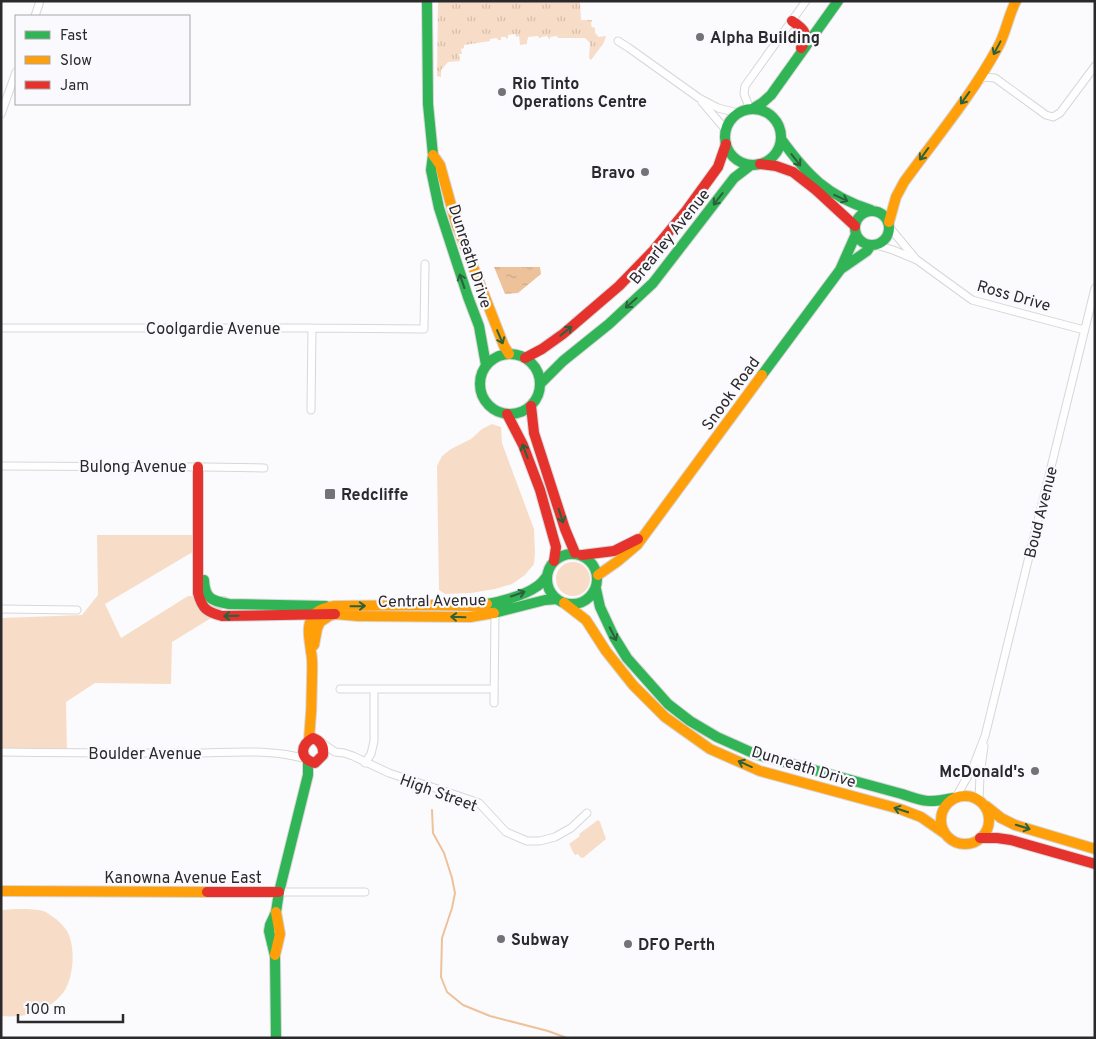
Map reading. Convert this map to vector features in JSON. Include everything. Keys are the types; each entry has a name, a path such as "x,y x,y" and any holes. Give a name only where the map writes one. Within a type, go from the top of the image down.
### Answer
{"main road":[{"name":"Dunreath Drive","path":"427,1 428,104 433,155 431,170 439,208 479,326 486,365"},
{"path":"838,1 766,100 751,109 738,113 729,123 725,134 726,144 735,159 743,163 776,166 793,172 816,190 855,230 862,242 874,245 886,239 896,197 904,182 977,82 999,46 1013,6"},
{"path":"1007,21 1022,1"},
{"path":"790,69 806,37 801,27 792,21"},
{"path":"751,109 764,111 775,119 780,129 781,139 779,148 774,155 767,161 755,164"},
{"path":"781,139 802,168 825,188 840,197 880,212 884,215 889,225"},
{"name":"Brearley Avenue","path":"525,358 542,349 571,327 619,286 653,251 718,167 726,144"},
{"name":"Dunreath Drive","path":"433,155 440,165 456,223 490,313 504,346 510,354"},
{"name":"Brearley Avenue","path":"540,384 563,361 609,324 653,284 734,178 755,164"},
{"path":"855,230 859,217 871,210"},
{"name":"Snook Road","path":"598,575 637,546 840,270 855,230"},
{"name":"Snook Road","path":"840,270 874,245"},
{"path":"510,354 518,354 525,358 533,364 539,374 540,384 536,399 531,406 516,414 507,414 494,410 483,399 479,385 482,371 486,365 501,355 510,354"},
{"path":"531,406 534,433 566,529 578,554"},
{"path":"507,414 523,445 540,490 556,547 554,561"},
{"name":"Central Avenue","path":"202,467 204,584 208,597 215,602 299,606 335,610 358,616 470,617 529,604 560,601"},
{"name":"Central Avenue","path":"202,467 198,593 200,601 207,611 222,616 280,615 293,617 305,624 314,621 321,609 335,610 430,605 473,606 494,603 524,593 537,587 547,576"},
{"name":"Snook Road","path":"578,554 614,551 645,534"},
{"path":"578,554 592,562 598,575 596,589 592,595 579,603 571,604 560,601 549,589 547,582 549,568 554,561 560,556 578,554"},
{"name":"Dunreath Drive","path":"596,589 600,608 614,638 627,658 668,704 690,721 717,737 754,754 921,800 935,802 954,798"},
{"name":"Dunreath Drive","path":"560,601 586,620 621,670 652,704 670,721 710,749 760,771 900,809 921,817 944,833"},
{"path":"276,1038 275,956 280,930 276,912 279,892 313,751 312,653 314,621 306,609 299,606"},
{"name":"Central Avenue","path":"280,615 314,621"},
{"path":"980,801 989,817 986,832 980,838 965,844 949,839 941,826 942,810 954,798 968,796 980,801 1001,818 1015,825 1095,848"},
{"path":"980,838 1006,838 1095,864"},
{"name":"Kanowna Avenue East","path":"1,891 279,892"}],"street":[{"path":"35,15 40,1"},
{"path":"751,109 744,94 746,84 806,1"},
{"path":"618,42 698,98 718,108 738,113"},
{"path":"977,82 984,77 995,78 1046,115 1053,117 1060,113 1095,66"},
{"path":"1,114 15,75"},
{"path":"698,98 726,130"},
{"name":"Ross Drive","path":"889,225 917,260"},
{"name":"Ross Drive","path":"874,245 893,250 917,260 972,300 1084,330"},
{"name":"Coolgardie Avenue","path":"1,328 424,330 425,264"},
{"name":"Boud Avenue","path":"980,801 980,775 985,736 1095,288"},
{"path":"311,410 312,328"},
{"name":"Bulong Avenue","path":"1,466 264,468"},
{"path":"1,609 77,610"},
{"path":"494,703 495,613"},
{"path":"340,689 494,690"},
{"path":"365,763 371,754 374,741 374,689"},
{"name":"Boud Avenue","path":"954,798 973,767 985,736"},
{"path":"313,751 335,752"},
{"name":"Boulder Avenue","path":"1,752 252,752 290,754 313,751 335,752"},
{"name":"High Street","path":"335,752 344,753 389,773 479,803 506,832 527,841 540,841 555,837 571,828 587,813"},
{"name":"Kanowna Avenue East","path":"279,892 365,892"}],"green space":[{"path":"438,1 580,1 581,20 592,20 591,24 595,28 595,33 599,37 606,37 591,60 589,58 590,43 585,38 558,38 557,36 550,37 549,39 547,36 541,38 538,36 528,37 527,44 520,45 519,36 516,37 515,34 508,35 506,39 506,37 501,37 501,40 497,38 464,45 464,48 461,49 462,54 459,54 460,61 448,62 441,70 441,77 437,76"},
{"path":"492,424 501,427 502,443 534,529 534,564 525,575 512,584 471,593 445,594 439,590 437,466 442,456 451,449 471,439 482,429"},
{"path":"97,535 192,535 196,550 105,604 121,638 188,596 226,596 231,603 222,606 221,612 172,642 171,684 95,683 66,702 67,750 1,750 1,618 82,615 98,595"},
{"path":"573,562 585,567 590,579 585,591 573,596 561,591 556,579 561,567"},
{"path":"598,820 606,839 583,858 578,854 575,855 569,844"},
{"path":"28,909 44,911 60,923 70,937 73,954 70,980 67,987 50,1005 35,1013 19,1016 1,1016 1,910"}],"water":[{"path":"494,267 540,267 541,274 518,293 505,294"}],"waterway":[{"path":"432,810 433,833 444,853 455,893 442,938 441,977 447,992 463,1005 490,1016 548,1031 567,1038"}],"traffic: fast":[{"path":"427,1 428,104 433,155 431,170 439,208 479,326 486,365"},
{"path":"752,109 771,95 838,1"},
{"path":"753,109 764,111 773,117 779,126 781,137 779,148 773,157 764,163 753,165 742,163 733,157 727,148 725,137 727,126 733,117 742,111 753,109"},
{"path":"781,139 809,174 819,183 842,198 871,210"},
{"path":"540,384 563,361 609,324 653,283 734,178 751,165"},
{"path":"872,211 879,212 884,216 888,221 889,228 888,235 884,240 879,244 872,245 865,244 860,240 856,235 855,228 856,221 860,216 865,212 872,211"},
{"path":"762,375 840,270 856,234"},
{"path":"841,269 867,251 871,245"},
{"path":"504,354 516,354 527,359 535,367 540,378 540,384 538,396 527,409 516,414 504,414 493,409 485,401 480,390 480,378 485,367 493,359 504,354"},
{"path":"567,554 577,554 590,561 597,574 597,579 597,584 590,597 577,604 567,604 558,600 551,593 547,584 547,574 551,565 558,558 567,554"},
{"path":"487,604 526,593 539,585 547,576"},
{"path":"204,580 206,591 210,598 223,603 326,606"},
{"path":"596,589 600,607 614,637 627,658 668,704 690,721 717,737 755,754 916,799 938,801 953,798"},
{"path":"494,613 545,600 557,599"},
{"path":"276,1038 275,956 269,931 276,912 279,892 308,775 308,761"}],"traffic: slow":[{"path":"889,222 896,197 904,182 988,65 1001,42 1016,1"},
{"path":"433,155 440,165 456,223 504,346 509,354"},
{"path":"598,575 637,545 762,375"},
{"path":"564,603 586,620 606,651 633,685 665,717 710,749 760,771 900,809 921,817 944,833"},
{"path":"309,740 312,665 309,630 310,622 316,613 325,608 335,606 473,606 487,604"},
{"path":"314,645 320,622 335,614 470,617 494,613"},
{"path":"960,796 970,796 982,803 989,815 989,820 989,825 982,837 970,844 960,844 952,840 945,833 941,825 941,815 945,807 952,800 960,796"},
{"path":"986,806 1001,818 1015,825 1095,849"},
{"path":"1,891 207,892"},
{"path":"275,955 280,934 276,912"}],"traffic: jam":[{"path":"792,21 804,32 805,39 801,48"},
{"path":"525,358 563,334 619,286 653,251 686,211 718,167 726,144"},
{"path":"760,164 776,166 793,172 816,190 855,226"},
{"path":"531,406 534,433 565,529 575,553"},
{"path":"507,414 523,445 540,490 556,547 554,561"},
{"path":"198,467 198,593 203,606 212,613 222,616 335,614"},
{"path":"582,555 614,551 638,539"},
{"path":"313,738 320,743 323,749 323,755 315,763 306,758 303,752 306,744 313,738"},
{"path":"980,838 1011,840 1095,864"},
{"path":"207,892 279,892"}],"place":[{"name":"Alpha Building","path":"700,37"},
{"name":"Rio Tinto Operations Centre","path":"502,92"},
{"name":"Bravo","path":"645,172"},
{"name":"Redcliffe","path":"330,494"},
{"name":"McDonald's","path":"1035,771"},
{"name":"Subway","path":"501,939"},
{"name":"DFO Perth","path":"628,944"}]}
